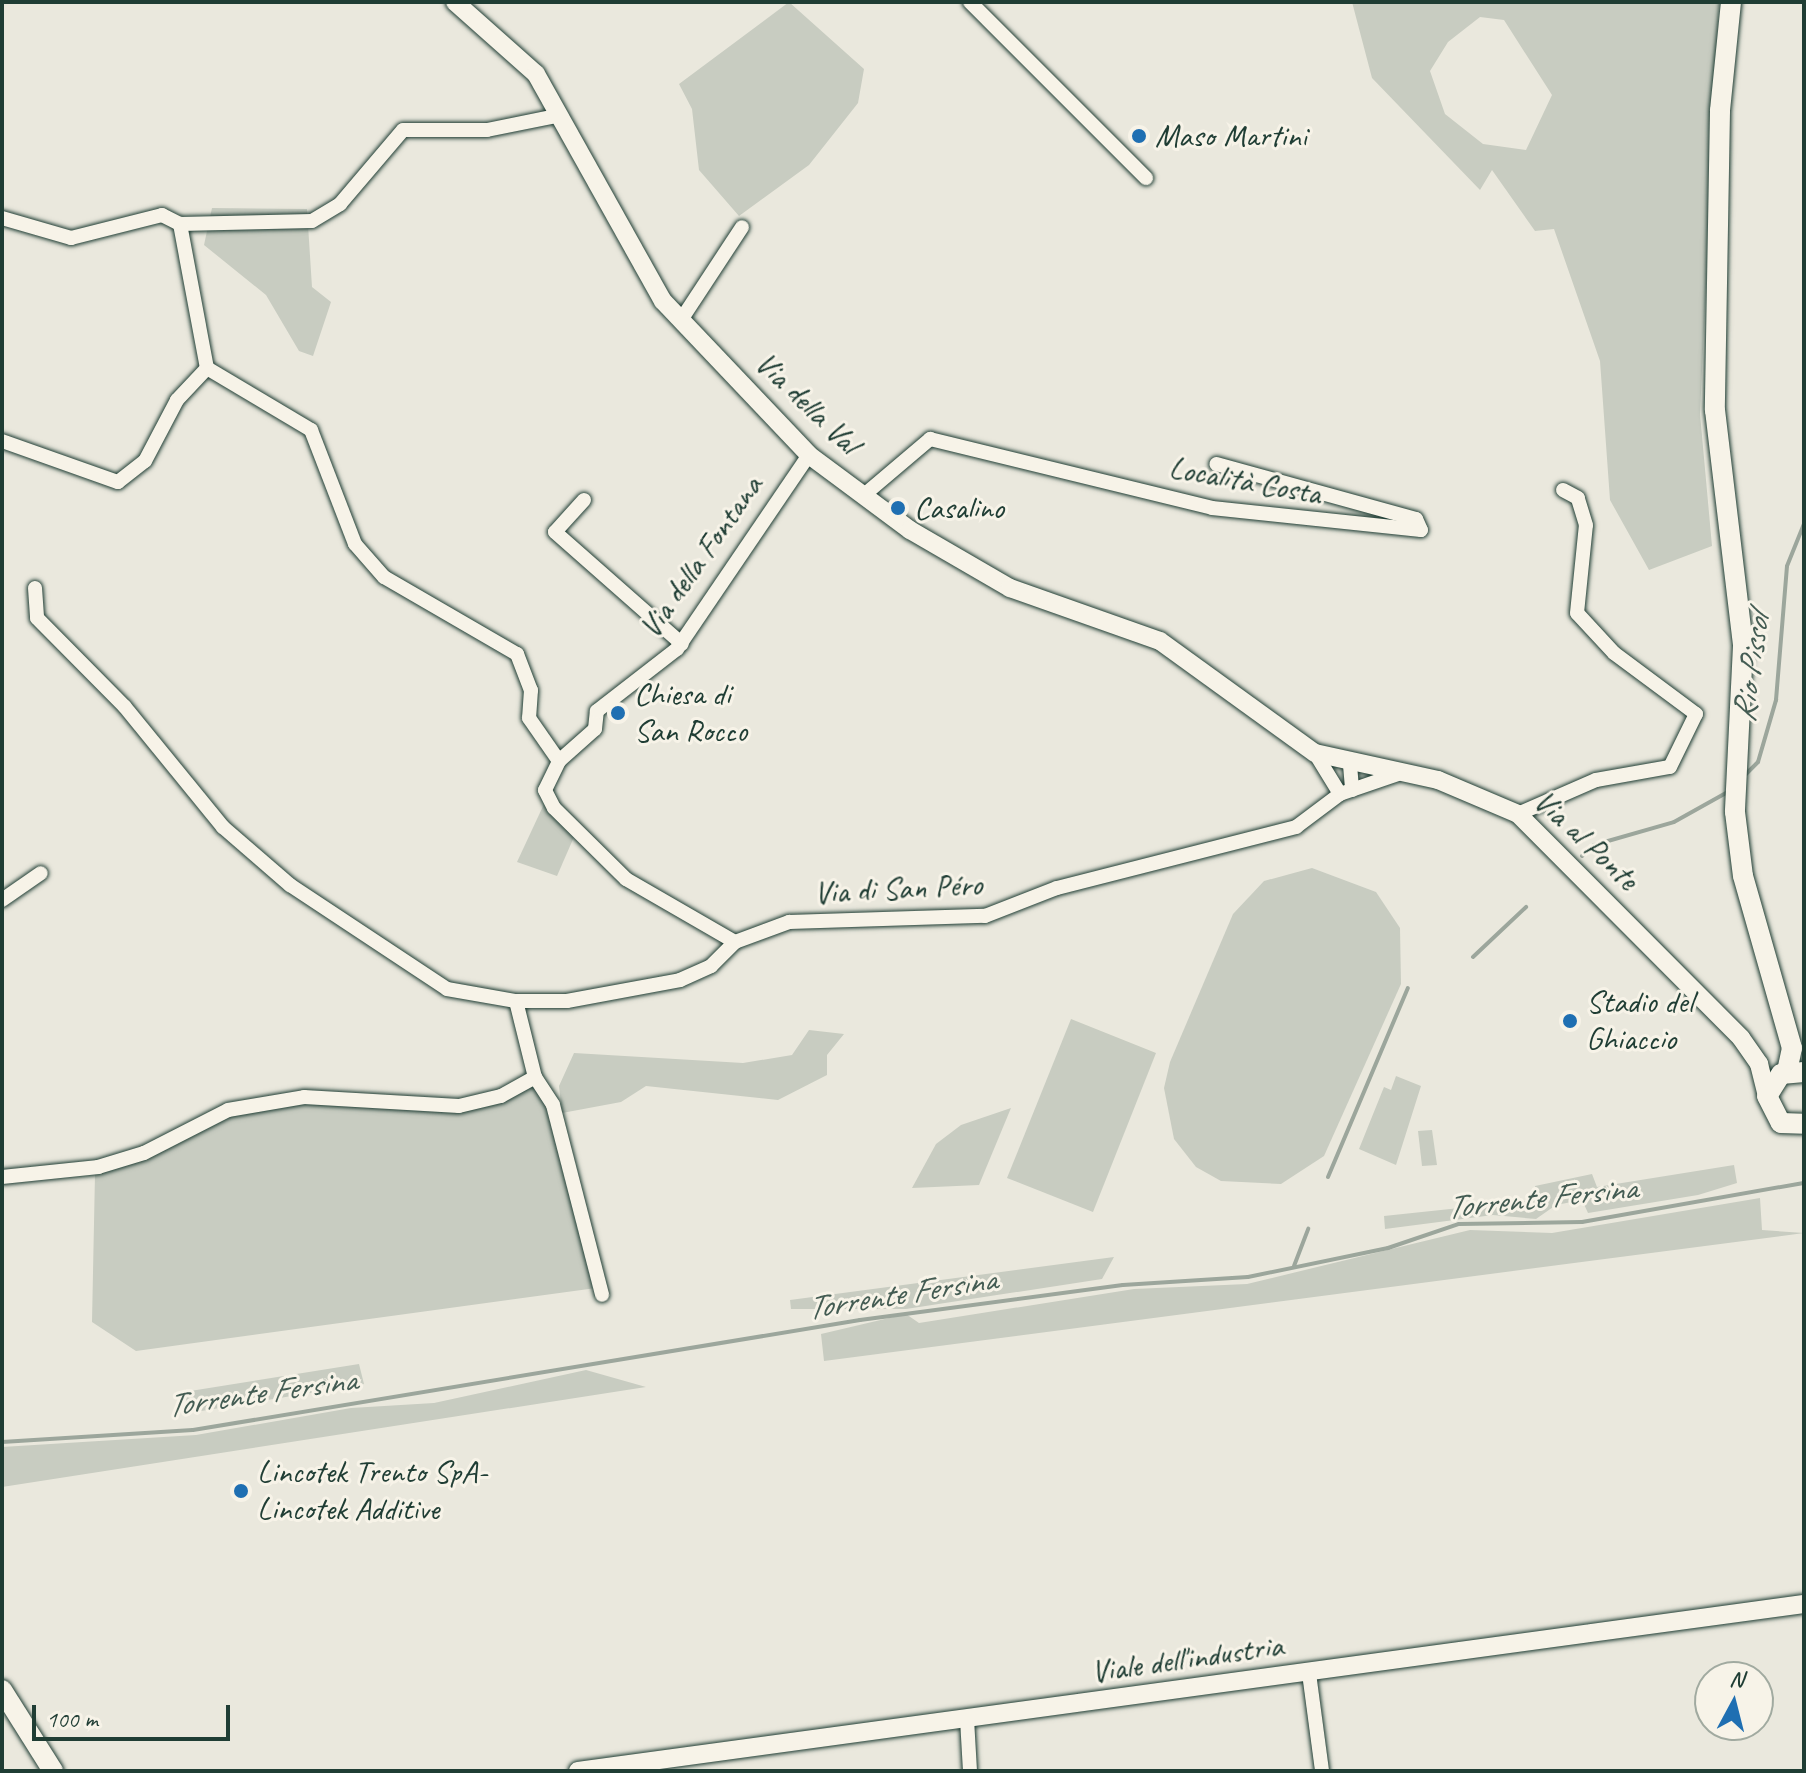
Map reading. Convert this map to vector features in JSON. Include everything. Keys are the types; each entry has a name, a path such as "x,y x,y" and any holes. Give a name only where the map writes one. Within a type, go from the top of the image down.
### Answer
{"main road":[{"path":"1731,2 1720,111 1715,410 1743,646 1735,812 1743,876 1793,1056 1790,1072 1767,1096 1774,1117 1796,1125 1804,1141"},
{"path":"1786,1024 1804,1059"},
{"path":"2,1690 53,1771"}],"street":[{"name":"Via della Val","path":"455,2 521,55 681,320 809,455 864,495 1010,588 1160,641 1315,753"},
{"path":"970,2 1146,178"},
{"path":"2,218 71,238 162,215 180,224 312,221 340,204 403,130 487,130 556,116"},
{"path":"180,224 207,368 311,430 355,544 384,577 517,654 531,690 529,718 559,761"},
{"path":"681,320 742,227"},
{"path":"2,441 118,482 145,461 177,400 207,368"},
{"name":"Località Costa","path":"864,495 930,439 1212,508 1421,530 1416,519 1216,464"},
{"name":"Via della Fontana","path":"735,942 626,879 545,790 559,761 595,729 597,711 682,644 809,455"},
{"path":"1518,814 1596,780 1670,767 1696,714 1614,653 1577,613 1586,525 1578,498 1563,490"},
{"path":"584,500 555,532 682,644"},
{"path":"35,588 37,618 125,707 223,827 278,875 447,989 516,1001 567,1001 680,980 711,966 735,942"},
{"path":"1315,753 1346,792"},
{"name":"Via al Ponte","path":"1315,753 1350,765 1486,795 1518,814 1683,977 1759,1064 1767,1096"},
{"path":"1346,792 1350,765"},
{"name":"Via di San Péro","path":"735,942 789,922 985,916 1057,888 1296,827 1346,792 1398,774"},
{"path":"2,900 41,873"},
{"path":"516,1001 535,1077 553,1105 602,1295"},
{"name":"Via al Ponte","path":"1759,1064 1790,1072"},
{"path":"2,1177 109,1164 228,1110 304,1097 459,1106 501,1096 535,1077"},
{"name":"Viale dell'industria","path":"578,1771 1804,1604"},
{"path":"1309,1673 1322,1771"},
{"path":"967,1719 970,1771"}],"shaded area":[{"path":"789,2 864,69 858,103 809,165 739,216 699,170 692,109 679,84"},
{"path":"1352,2 1719,2 1700,414 1712,546 1649,570 1610,500 1600,361 1554,229 1535,231 1492,170 1480,190 1372,78","holes":["1480,17 1504,20 1552,95 1526,150 1483,144 1445,114 1430,71 1448,42"]},
{"path":"212,208 307,209 312,287 331,302 313,356 299,351 266,295 204,245"},
{"path":"544,804 577,830 557,876 517,862"},
{"path":"1312,868 1376,892 1400,928 1401,984 1324,1156 1281,1184 1221,1181 1196,1167 1174,1139 1164,1088 1170,1062 1233,914 1264,881"},
{"path":"1071,1019 1156,1053 1093,1212 1007,1178"},
{"path":"809,1030 844,1034 827,1055 827,1075 778,1100 646,1086 621,1102 562,1113 559,1086 574,1053 743,1063 792,1055"},
{"path":"1396,1076 1421,1086 1396,1165 1359,1149 1384,1087 1391,1090"},
{"path":"534,1080 552,1106 596,1288 136,1351 92,1322 95,1174 229,1113 304,1101 464,1112"},
{"path":"1011,1108 979,1185 912,1188 936,1144 961,1125"},
{"path":"1432,1130 1437,1165 1422,1166 1418,1131"},
{"path":"1734,1165 1737,1183 1698,1195 1588,1213 1582,1200 1556,1205 1536,1219 1493,1215 1385,1229 1384,1216 1536,1200 1535,1186 1592,1174 1597,1187"},
{"path":"1760,1198 1762,1230 1804,1233 824,1361 821,1334 906,1314 919,1323 1134,1289 1247,1284 1470,1230 1552,1233"},
{"path":"1114,1257 1102,1279 906,1309 791,1309 790,1300"},
{"path":"359,1364 364,1384 189,1413 184,1392"},
{"path":"586,1370 646,1387 2,1487 2,1447 196,1435 351,1408 434,1403"}],"waterway":[{"name":"Rio Pissol","path":"1746,774 1758,762 1776,700 1787,566 1804,524"},
{"path":"1582,856 1594,845 1674,822 1728,792"},
{"name":"Rio Pissol","path":"1473,957 1526,907"},
{"name":"Rio Pissol","path":"1328,1177 1408,988"},
{"name":"Torrente Fersina","path":"2,1442 193,1430 860,1320 1123,1285 1248,1277 1388,1248 1459,1224 1582,1222 1804,1183"},
{"name":"Rio Pissol","path":"1294,1266 1308,1229"}],"place":[{"name":"Maso Martini","path":"1139,136"},
{"name":"Casalino","path":"898,508"},
{"name":"Chiesa di San Rocco","path":"618,713"},
{"name":"Stadio del Ghiaccio","path":"1570,1021"},
{"name":"Lincotek Trento SpA- Lincotek Additive","path":"241,1491"}]}
